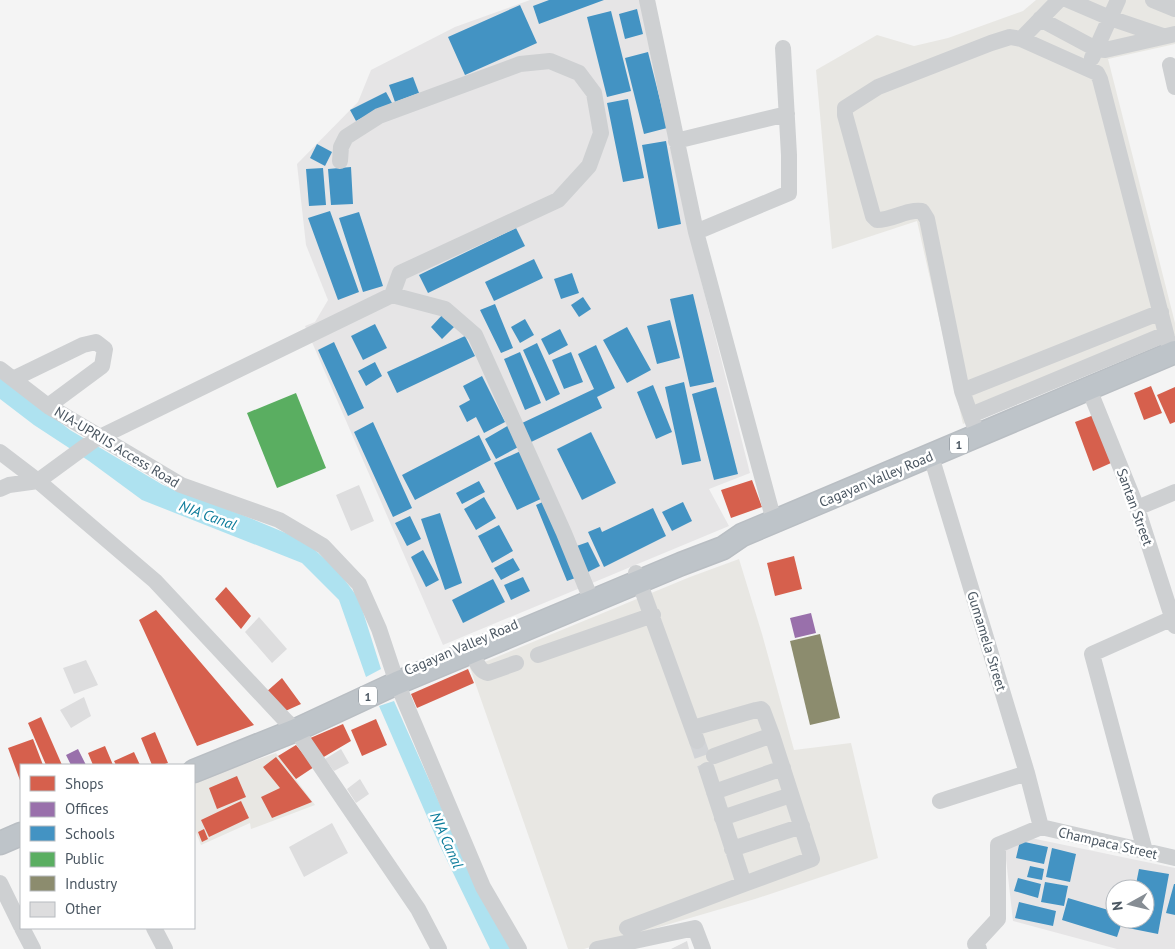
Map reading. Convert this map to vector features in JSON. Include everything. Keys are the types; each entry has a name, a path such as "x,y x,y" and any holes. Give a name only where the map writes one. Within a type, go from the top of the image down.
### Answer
{"highway":[{"name":"Cagayan Valley Road","path":"195,771 291,725 320,709 472,652 638,577 719,537 742,535 930,456 975,426 1088,390 1171,346"},
{"name":"Cagayan Valley Road","path":"395,680 588,592 638,577"},
{"name":"Cagayan Valley Road","path":"184,764 291,725"},
{"path":"0,843 20,834"},
{"path":"0,855 20,846"}],"street":[{"path":"647,0 696,232 774,521"},
{"path":"1021,39 1059,0"},
{"path":"1068,0 1110,18 1169,35"},
{"path":"1087,69 1118,0"},
{"path":"1153,0 1175,9"},
{"path":"1040,19 1096,49 1105,50 1169,35"},
{"path":"1010,37 1021,39 1087,69 1096,73 1100,79 1171,346 975,426 962,391 927,219 922,211 914,210 884,220 877,220 873,216 845,115 845,108 878,87 1010,37"},
{"path":"696,232 789,193 783,48"},
{"path":"340,161 341,147 346,137 379,116 520,64 550,61 579,73 594,93 601,133 589,166 558,200 400,273 392,295"},
{"path":"1170,65 1175,86"},
{"path":"676,141 787,114"},
{"path":"0,489 8,485 38,481 96,439 392,295 445,309 475,334 564,533 588,592"},
{"path":"962,391 1161,312"},
{"path":"13,379 83,345 96,342 104,349 102,366 48,406"},
{"name":"NIA-UPRIIS Access Road","path":"0,368 48,406 96,439 181,485 278,520 323,546 359,584 379,629 395,680 484,887 519,949"},
{"name":"Santan Street","path":"1088,390 1137,508 1174,620"},
{"path":"0,452 38,481 155,581 291,725 418,909 439,949"},
{"name":"Gumamela Street","path":"930,456 1027,773 1041,827"},
{"path":"1137,508 1175,492"},
{"path":"626,928 812,859 764,711 761,709 695,734 638,577"},
{"path":"538,655 653,615"},
{"path":"1145,851 1092,654 1174,620"},
{"path":"472,652 481,670 485,673 516,663"},
{"path":"744,884 714,792 711,763 772,735"},
{"path":"714,792 783,768"},
{"path":"940,801 1027,773"},
{"path":"722,818 791,795"},
{"path":"732,849 802,826"},
{"path":"979,949 976,944 998,919 998,846 1041,827"},
{"name":"Champaca Street","path":"1041,827 1175,858"},
{"path":"0,883 20,923"},
{"path":"597,949 694,928 703,949"},
{"path":"23,929 33,949"},
{"path":"155,929 165,949"}],"shaded area":[{"path":"530,0 640,0 687,225 750,473 709,489 729,526 443,645 305,326 315,322 328,300 306,245 297,164 358,102 371,70 455,27"},
{"path":"1036,0 1175,0 1175,44 1108,59 1175,323 1175,335 963,424 917,221 832,249 816,70 877,35 914,46 948,38 1023,11"},
{"path":"739,559 794,750 851,743 878,858 755,899 584,949 568,949 470,668 690,577"},
{"path":"276,753 315,805 251,829 250,823 201,845 195,830 195,782"},
{"path":"1026,837 1175,868 1175,949 1117,949 1013,921 1005,850"}],"water":[{"name":"NIA Canal","path":"0,375 70,430 163,485 305,541 338,571 359,599 381,669 366,677 339,600 302,563 142,500 0,399"},
{"name":"NIA Canal","path":"394,701 450,827 511,949 490,949 439,844 379,706"}],"building: Shops":[{"path":"1151,386 1162,413 1144,420 1134,393"},
{"path":"1175,387 1175,422 1170,424 1157,395"},
{"path":"1094,415 1111,463 1093,471 1075,422"},
{"path":"752,480 762,507 731,518 721,490"},
{"path":"794,556 802,589 775,596 767,563"},
{"path":"226,587 251,616 241,629 215,599"},
{"path":"156,610 254,725 197,746 139,620"},
{"path":"468,669 474,683 417,708 411,694"},
{"path":"282,678 301,704 281,713 265,693"},
{"path":"41,717 62,764 46,764 28,723"},
{"path":"376,719 387,745 362,756 351,730"},
{"path":"343,724 351,741 322,758 308,739"},
{"path":"155,732 168,763 152,764 141,738"},
{"path":"33,739 43,764 20,764 20,780 8,748"},
{"path":"296,745 314,767 296,779 278,756"},
{"path":"105,746 113,764 93,764 88,753"},
{"path":"134,752 140,764 116,764 114,761"},
{"path":"276,757 312,802 272,818 261,797 280,788 263,767"},
{"path":"237,776 246,797 217,809 209,788"},
{"path":"241,801 249,818 209,837 201,820"},
{"path":"204,829 208,839 202,842 198,832"}],"building: Offices":[{"path":"811,613 816,633 795,638 790,618"},
{"path":"78,749 86,764 70,764 66,755"}],"building: Schools":[{"path":"549,0 604,0 539,24 533,6"},
{"path":"520,5 537,43 465,75 448,37"},
{"path":"637,9 643,34 625,39 619,14"},
{"path":"611,11 631,91 607,97 587,17"},
{"path":"648,52 667,128 644,134 625,58"},
{"path":"413,77 419,93 395,102 389,85"},
{"path":"386,92 392,103 356,121 350,110"},
{"path":"628,99 644,178 623,182 607,103"},
{"path":"666,141 681,224 658,229 642,145"},
{"path":"317,144 332,152 325,166 310,158"},
{"path":"351,167 353,204 331,205 328,169"},
{"path":"323,168 326,205 309,206 306,169"},
{"path":"330,211 359,292 338,300 308,218"},
{"path":"359,212 383,286 363,292 339,218"},
{"path":"516,228 525,246 428,293 419,275"},
{"path":"534,259 543,278 494,301 485,282"},
{"path":"572,273 579,293 561,299 554,279"},
{"path":"693,294 714,382 690,387 670,299"},
{"path":"583,297 591,309 579,317 571,305"},
{"path":"495,304 513,348 501,353 480,310"},
{"path":"444,313 456,325 442,339 431,327"},
{"path":"525,319 534,335 520,343 511,327"},
{"path":"670,320 680,358 657,364 647,326"},
{"path":"375,324 387,348 363,360 351,336"},
{"path":"627,327 651,370 627,383 603,340"},
{"path":"560,329 568,345 549,355 541,339"},
{"path":"465,336 475,356 397,393 387,372"},
{"path":"334,342 364,408 348,416 318,350"},
{"path":"537,343 560,394 546,401 523,350"},
{"path":"596,345 615,388 597,397 602,408 529,443 520,424 594,389 578,354"},
{"path":"520,352 541,403 525,410 504,359"},
{"path":"571,352 583,382 564,389 552,360"},
{"path":"375,362 382,376 366,386 358,371"},
{"path":"482,376 505,422 484,433 476,417 467,422 459,406 470,400 463,386"},
{"path":"684,382 701,461 682,465 665,387"},
{"path":"653,385 672,432 656,439 637,392"},
{"path":"716,387 738,474 714,480 692,394"},
{"path":"373,422 412,508 393,517 354,432"},
{"path":"511,424 522,445 496,459 485,439"},
{"path":"591,432 616,483 582,500 557,449"},
{"path":"479,435 491,460 415,500 402,475"},
{"path":"523,450 545,497 517,510 494,463"},
{"path":"479,481 485,492 462,504 456,493"},
{"path":"484,497 496,518 476,530 464,509"},
{"path":"547,500 578,577 567,581 536,505"},
{"path":"683,502 692,521 672,531 662,512"},
{"path":"653,508 666,536 604,567 588,532 600,527 602,532"},
{"path":"440,513 462,583 445,590 421,519"},
{"path":"410,516 421,539 407,546 395,523"},
{"path":"499,525 513,551 492,563 478,536"},
{"path":"588,542 600,566 584,574 571,548"},
{"path":"423,550 439,580 426,587 411,557"},
{"path":"513,558 520,570 501,580 494,568"},
{"path":"523,577 530,591 511,600 504,585"},
{"path":"493,579 505,602 463,623 452,600"},
{"path":"1020,841 1048,847 1044,864 1016,858"},
{"path":"1052,848 1076,854 1070,882 1046,877"},
{"path":"1030,866 1044,869 1042,880 1027,877"},
{"path":"1139,869 1169,874 1158,934 1133,929 1155,929 1155,879 1137,879"},
{"path":"1018,878 1041,884 1038,898 1014,891"},
{"path":"1045,882 1068,886 1064,906 1041,902"},
{"path":"1175,884 1175,915 1166,913"},
{"path":"1068,898 1105,909 1105,929 1120,929 1117,937 1062,920"},
{"path":"1019,902 1056,911 1053,926 1015,918"}],"building: Public":[{"path":"296,393 326,468 277,488 247,413"}],"building: Industry":[{"path":"820,634 840,718 810,725 790,641"}],"building: Other":[{"path":"359,485 374,521 351,531 336,495"},
{"path":"259,617 287,649 272,663 245,632"},
{"path":"86,660 98,685 74,694 63,668"},
{"path":"84,697 91,716 71,728 60,710"},
{"path":"341,749 349,763 334,771 325,759"},
{"path":"360,779 369,794 356,803 347,789"},
{"path":"332,823 348,853 304,877 289,847"},
{"path":"687,941 689,949 671,949"}],"tunnel":[{"path":"697,741 707,770"}]}
